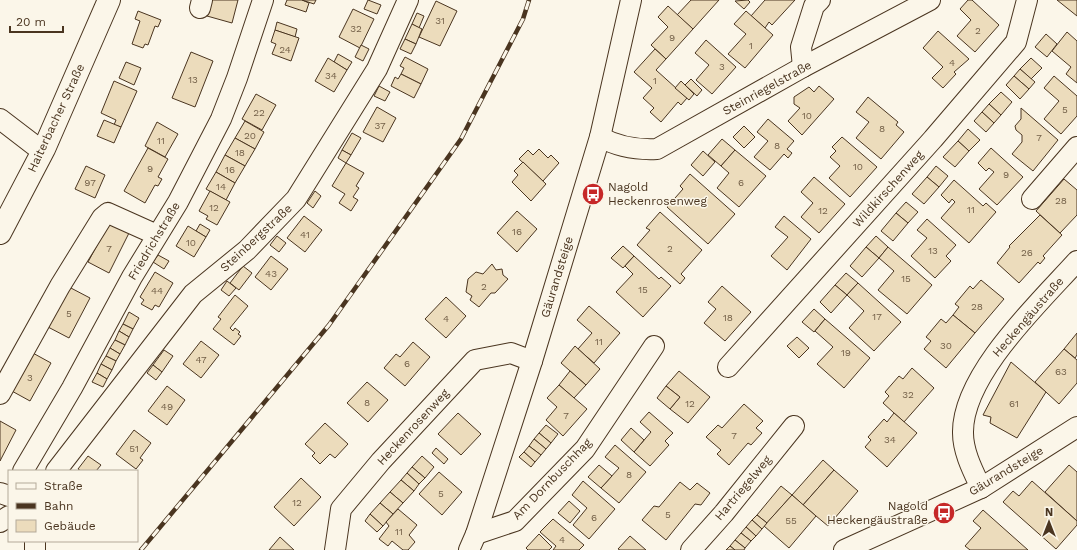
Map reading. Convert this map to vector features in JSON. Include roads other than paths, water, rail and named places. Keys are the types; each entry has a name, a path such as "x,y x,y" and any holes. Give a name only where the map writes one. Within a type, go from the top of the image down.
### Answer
{"main road":[{"name":"Haiterbacher Straße","path":"0,233 44,149 109,0"}],"street":[{"name":"Friedrichstraße","path":"24,470 72,388 132,277 178,202 220,119 237,78 263,0"},
{"name":"Steinbergstraße","path":"57,470 193,294 247,250 296,200 377,69 408,0"},
{"name":"Gäurandsteige","path":"472,542 532,361 600,138 631,0"},
{"path":"803,67 801,47 814,6 820,0"},
{"name":"Steinriegelstraße","path":"600,138 616,146 644,150 657,149 803,67 930,0"},
{"name":"Wildkirschenweg","path":"728,367 933,139 1016,42 1027,0"},
{"path":"0,119 34,145 44,149"},
{"path":"1032,199 1077,147"},
{"path":"0,394 60,286 102,218 108,213 157,235"},
{"name":"Heckengäustraße","path":"981,488 970,463 963,434 965,414 970,397 979,378 998,349 1077,261"},
{"name":"Am Dornbuschhag","path":"472,542 515,521 585,449 654,346"},
{"name":"Heckenrosenweg","path":"335,550 341,509 381,461 475,360 511,353 532,361"},
{"name":"Hartriegelweg","path":"691,550 724,513 794,426"},
{"name":"Gäurandsteige","path":"844,550 981,488 1077,427"}],"railway":[{"path":"141,550 329,325 461,139 523,19 529,0"}],"place":[{"name":"Nagold Heckenrosenweg","path":"593,194"},
{"name":"Nagold Heckengäustraße","path":"944,513"}]}
